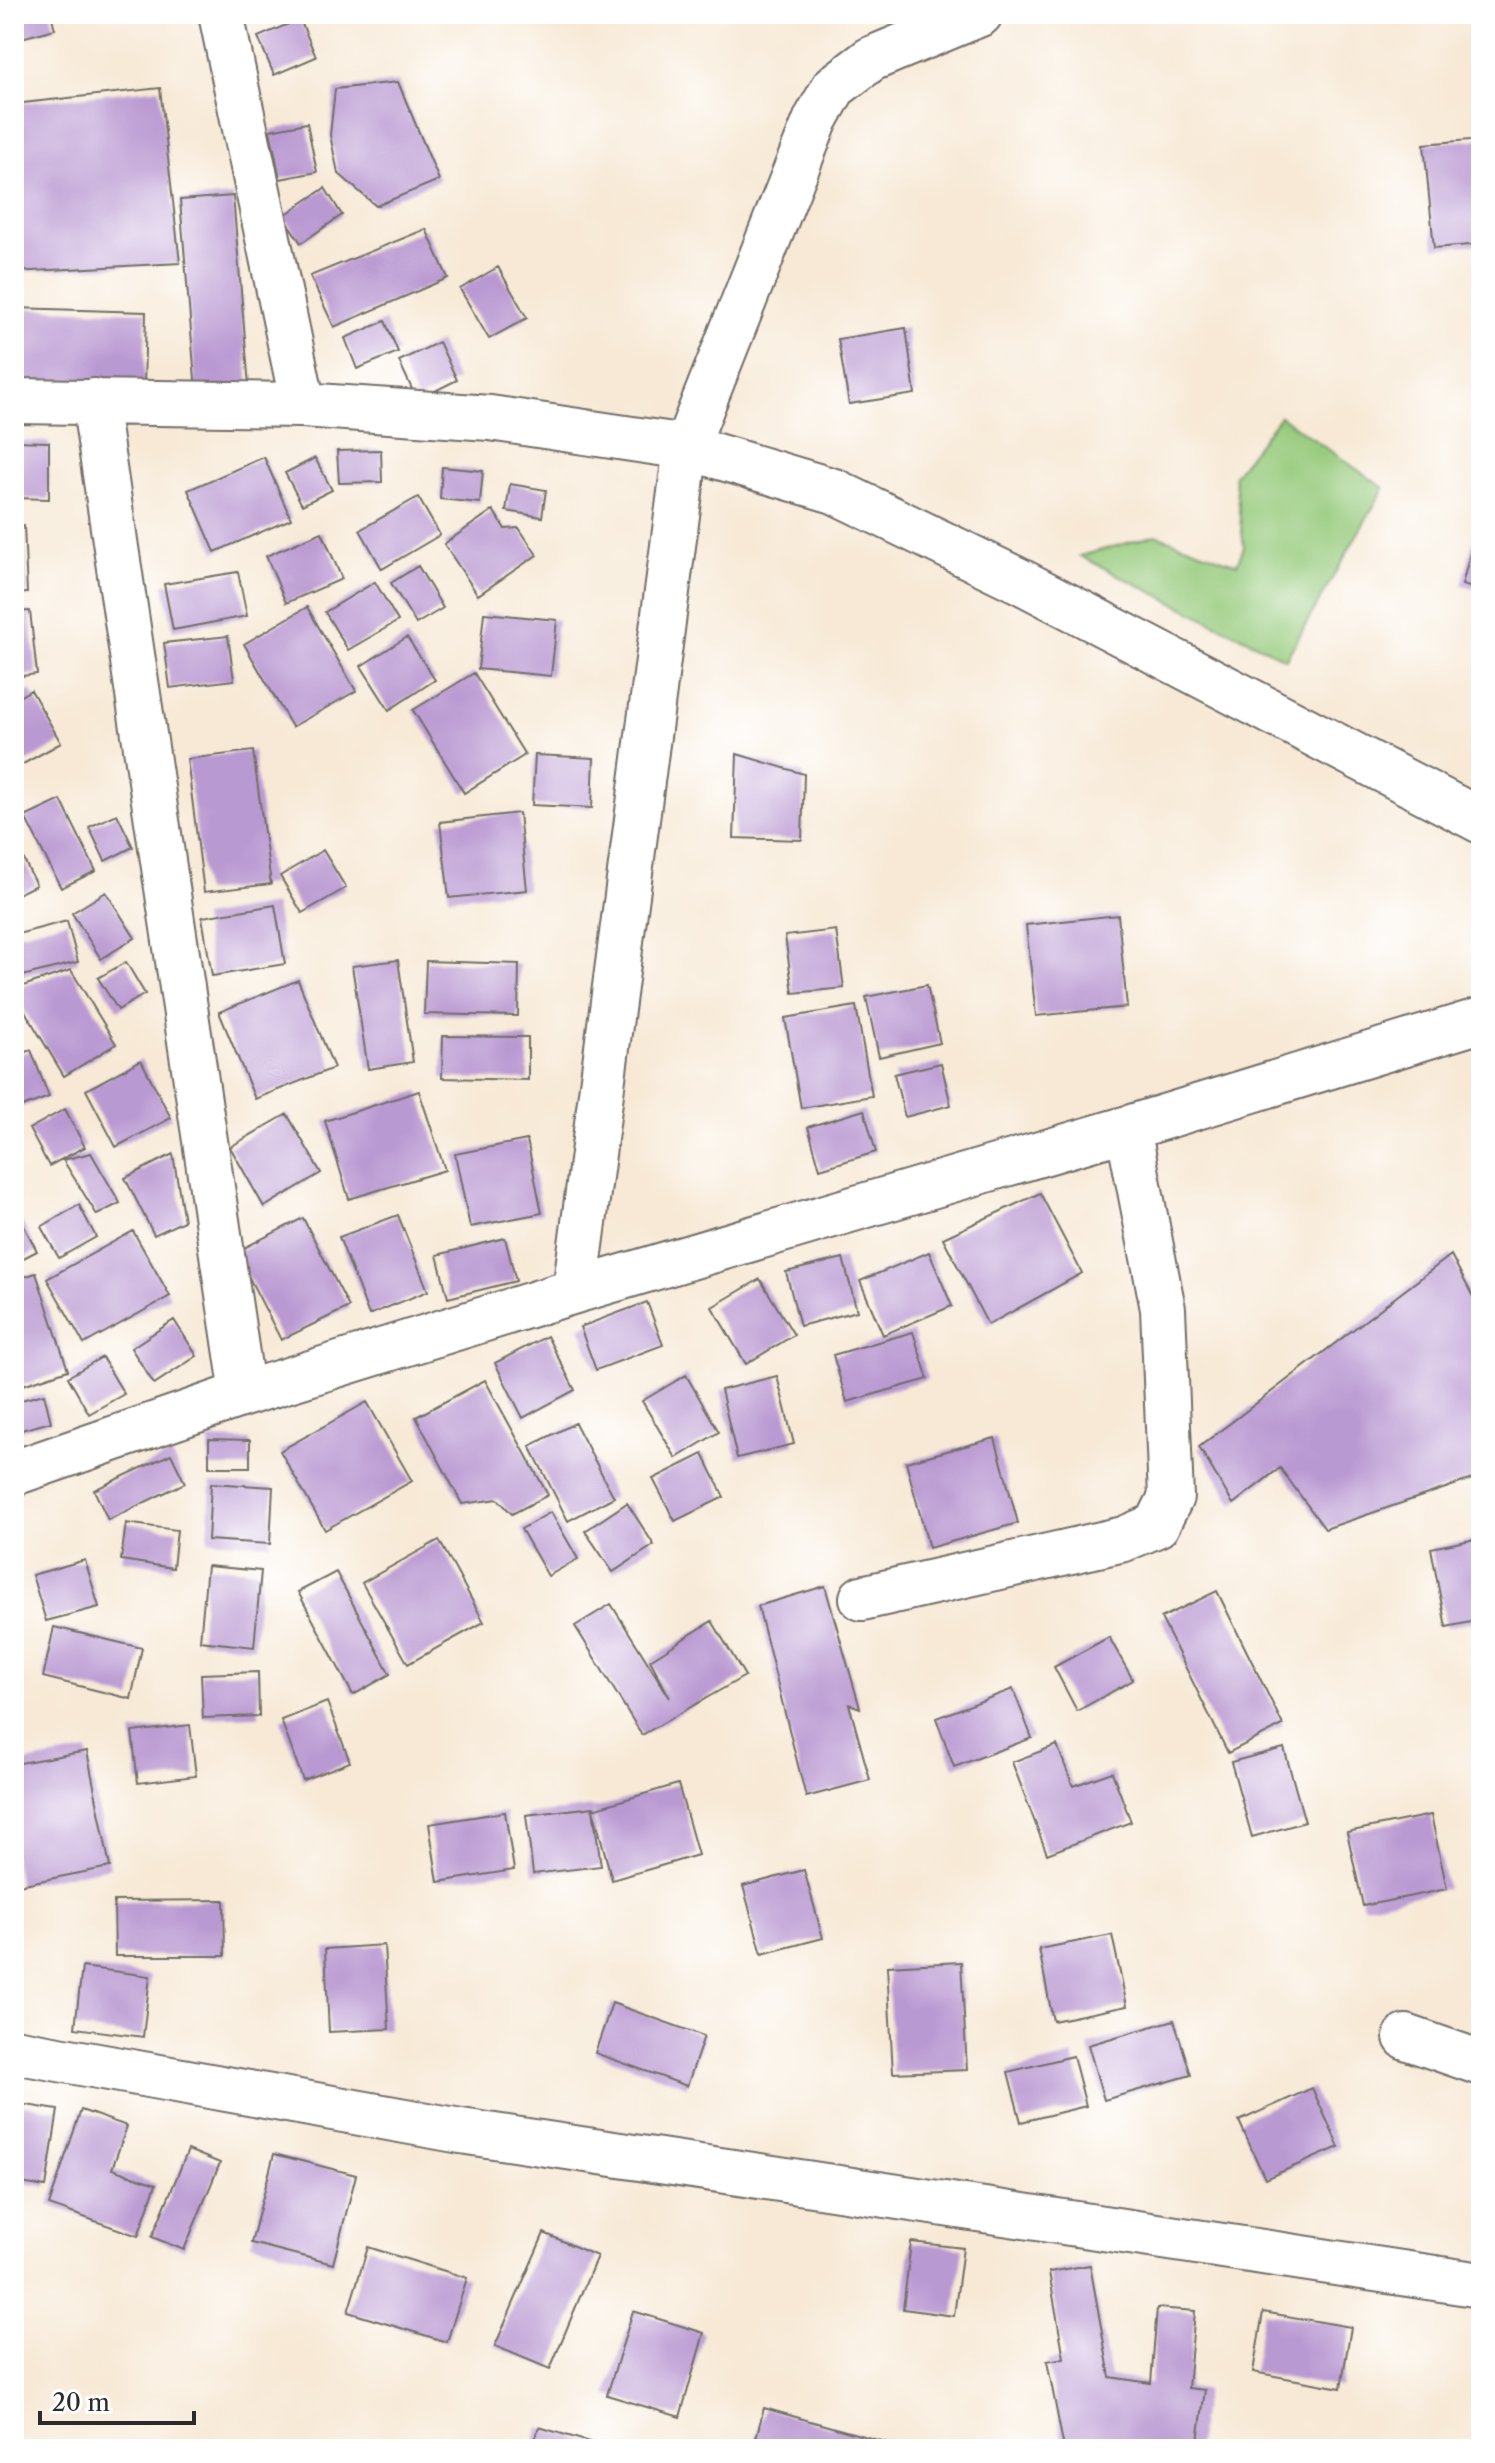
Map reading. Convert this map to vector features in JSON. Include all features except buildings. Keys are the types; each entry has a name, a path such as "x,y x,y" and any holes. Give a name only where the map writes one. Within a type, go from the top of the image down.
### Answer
{"street":[{"path":"221,14 303,405"},
{"path":"575,1291 686,447 816,119 834,87 871,59 980,14"},
{"path":"14,401 303,405 490,418 686,447 834,491 1022,582 1481,821"},
{"path":"94,401 243,1394"},
{"path":"14,1473 243,1394 575,1291 1481,1020"},
{"path":"862,1598 1124,1539 1157,1525 1171,1497 1163,1309 1128,1128"},
{"path":"1406,2037 1481,2063"},
{"path":"14,2051 461,2131 1481,2285"}],"green space":[{"path":"1280,416 1384,488 1286,659 1080,556 1156,535 1237,564 1244,547 1234,475"}]}
